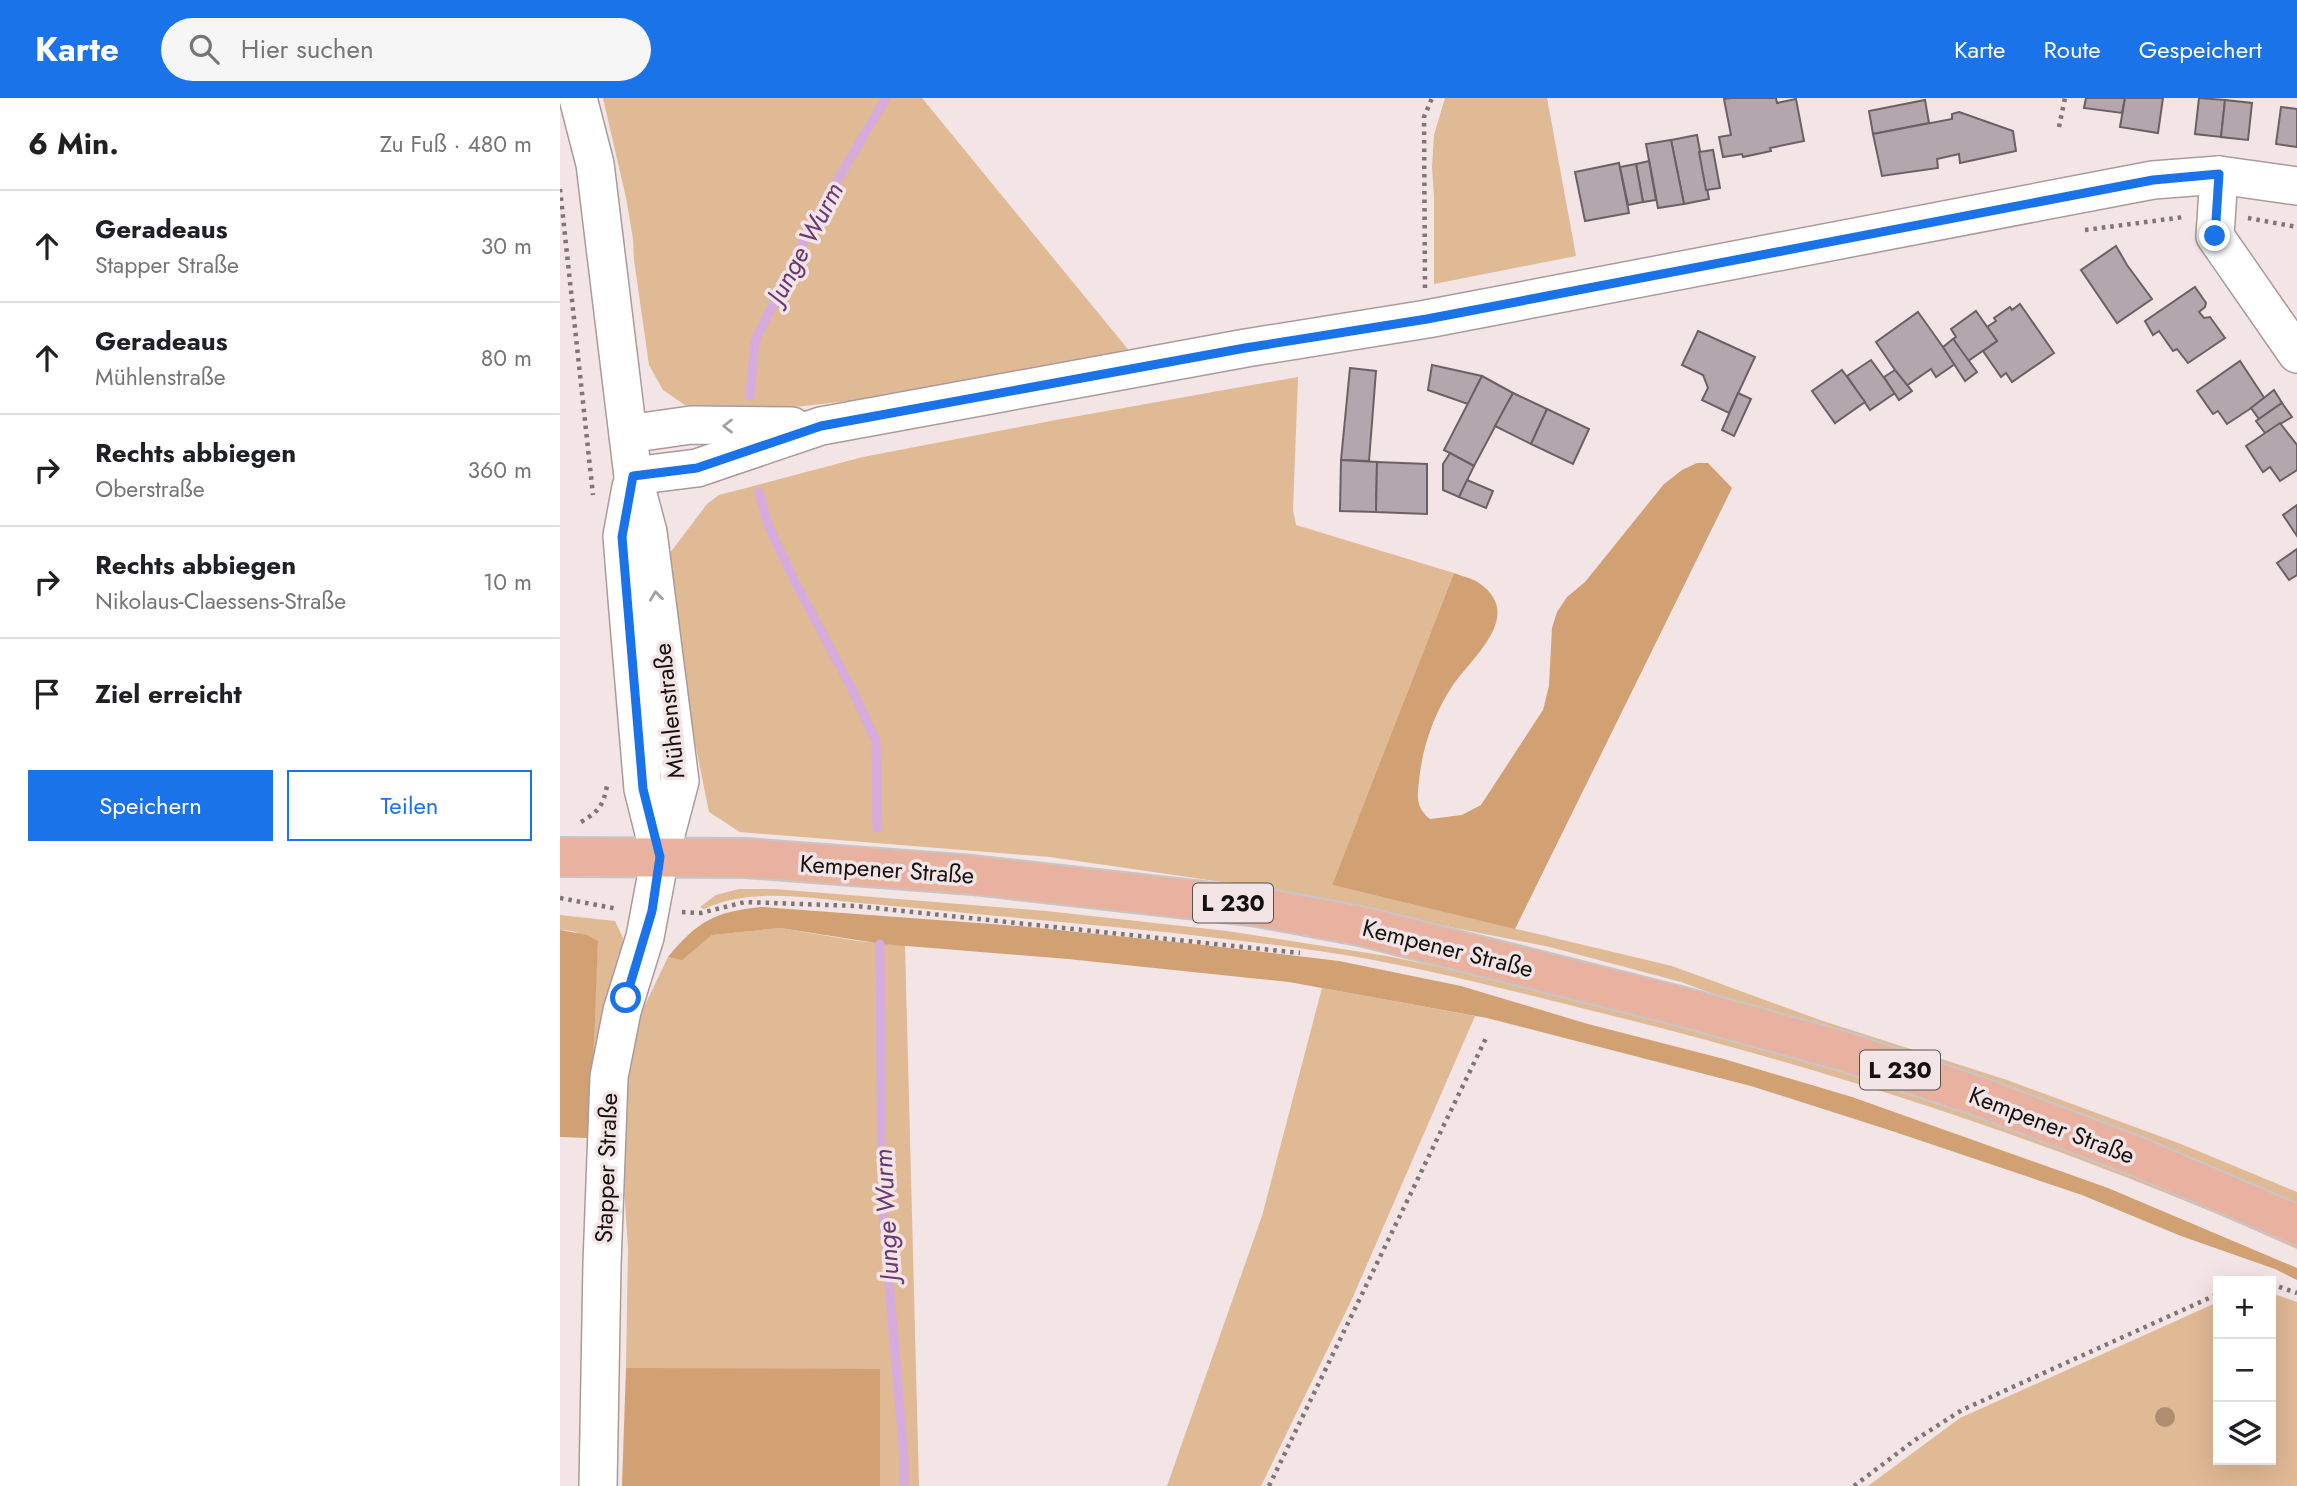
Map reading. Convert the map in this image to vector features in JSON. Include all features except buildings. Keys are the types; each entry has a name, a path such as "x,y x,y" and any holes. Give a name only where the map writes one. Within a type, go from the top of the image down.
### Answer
{"main road":[{"name":"Kempener Straße","path":"560,857 745,858 973,875 1258,906 1360,926 1650,998 1846,1052 1983,1098 2136,1156 2297,1225"}],"street":[{"name":"Mühlenstraße","path":"578,98 595,164 633,476 622,537 643,789 660,857"},
{"path":"2219,174 2215,236 2297,354"},
{"path":"633,476 697,468 821,426 1245,348 1427,319 2153,180 2219,174 2297,186"},
{"path":"628,434 691,425 821,426"},
{"name":"Stapper Straße","path":"598,1486 609,1077 622,1011 652,911 660,857"}],"path":[{"path":"1427,319 1424,281 1423,117 1432,98"},
{"path":"2059,127 2065,98"},
{"path":"560,898 618,909 701,913 746,902 856,906 1305,953"},
{"path":"1269,1486 1487,1036"},
{"path":"2276,1286 2297,1293"},
{"path":"1854,1486 1915,1440 1962,1410 2213,1296"}],"shaded area":[{"path":"603,98 922,98 1131,353 875,398 768,410 707,409 685,405 663,390 649,365 626,198"},
{"path":"1445,98 1547,98 1576,256 1434,284 1432,167 1434,135"},
{"path":"1298,377 1293,510 1296,525 1454,573 1332,885 1672,966 1820,1020 2007,1080 2181,1144 2297,1192 2297,1209 1681,982 1550,947 1236,884 1050,857 740,832 709,812 676,662 667,557 707,504 719,495 863,457"},
{"path":"1697,463 1708,463 1732,488 1515,929 1332,885 1454,573 1476,581 1492,595 1497,608 1496,622 1491,635 1446,696 1430,731 1418,792 1420,806 1430,819 1462,815 1481,805 1543,710 1549,686 1552,628 1557,612 1567,597 1585,582 1664,484 1682,470"},
{"path":"739,889 774,889 1046,911 1227,931 1387,956 1537,987 1706,1028 1980,1114 2297,1239 2297,1249 2123,1176 1947,1112 1767,1057 1519,992 1386,962 1231,939 780,896 741,898 704,909 700,907 716,895"},
{"path":"761,907 1019,926 1204,945 1339,961 1461,986 1852,1097 2108,1188 2297,1268 2297,1280 2275,1269 2181,1236 2082,1195 1892,1131 1751,1086 1487,1018 1289,982 1068,959 883,944 780,928 712,935 682,960 668,957 708,920 731,912"},
{"path":"560,915 615,921 623,938 621,958 591,1063 598,942 573,931 560,930"},
{"path":"780,928 857,941 905,945 919,1486 880,1486 880,1428 626,1368 628,1248 619,1111 635,1026 668,957 682,959 712,935"},
{"path":"560,930 587,935 598,941 590,1138 560,1137"},
{"path":"1322,988 1475,1016 1352,1299 1261,1486 1167,1486 1262,1216"},
{"path":"2276,1295 2297,1302 2297,1486 1868,1486 1960,1418 2213,1304 2213,1465 2276,1465"},
{"path":"626,1368 880,1369 880,1486 622,1486"}],"waterway":[{"name":"Junge Wurm","path":"750,396 755,341 813,222 886,98"},
{"path":"759,492 768,525 876,741 877,828"},
{"name":"Junge Wurm","path":"880,944 882,1201 904,1457 904,1486"}],"route":[{"path":"626,998 652,911 660,857 643,789 622,537 633,476 697,468 821,426 1245,348 1427,319 2153,180 2219,174 2215,236"}]}
